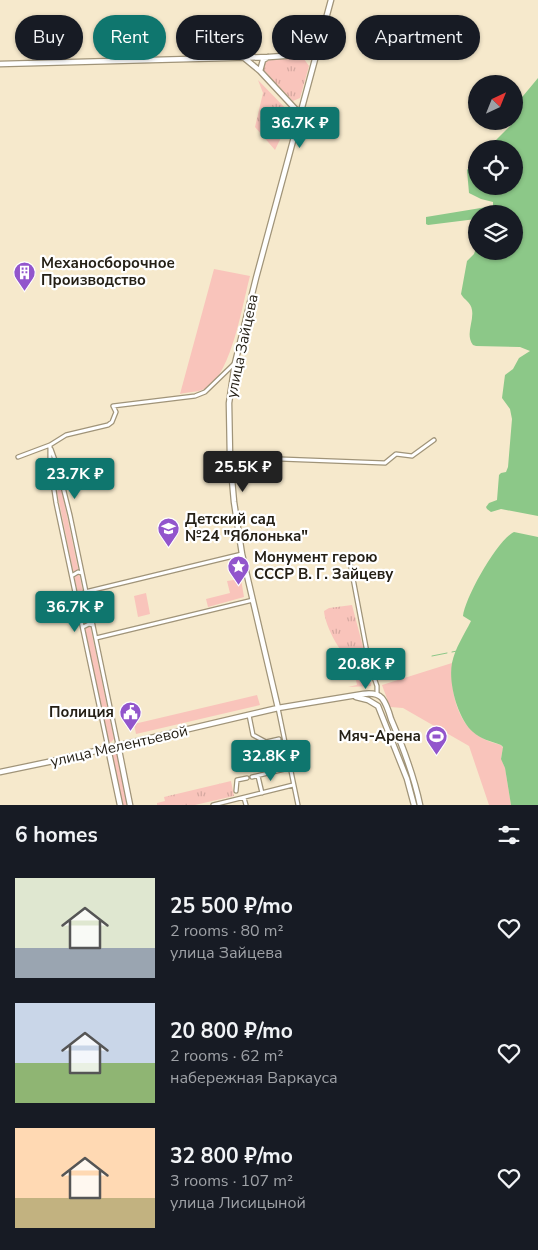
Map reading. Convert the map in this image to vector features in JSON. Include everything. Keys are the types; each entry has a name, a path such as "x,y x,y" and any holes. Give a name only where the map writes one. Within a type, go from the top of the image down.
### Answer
{"main road":[{"name":"улица Зайцева","path":"327,15 331,0"},
{"path":"262,57 272,57"},
{"path":"260,71 263,60 269,57"},
{"path":"0,64 176,59"},
{"path":"247,60 260,71 300,114"},
{"path":"309,60 312,67"},
{"name":"улица Зайцева","path":"278,708 242,554 234,502 230,457 229,403 235,363 256,278 314,60"},
{"path":"288,102 296,104 304,100"},
{"name":"улица Мелентьевой","path":"0,772 278,708 363,694 379,695"},
{"path":"374,702 373,697 379,695 394,725 412,774 420,805"},
{"path":"355,696 374,702 378,706 402,764 414,805"},
{"path":"118,745 130,805"},
{"path":"108,748 120,805"},
{"path":"119,798 122,794 128,795"}],"street":[{"path":"18,457 50,445 66,435 108,425 112,422 116,412 113,406 195,396 205,392 235,363"},
{"path":"230,457 384,463 396,454 412,456 434,440"},
{"path":"50,445 64,490 118,745"},
{"path":"50,445 54,490 108,748"},
{"path":"54,490 59,487 64,490"},
{"path":"86,592 242,554"},
{"path":"349,557 369,663 379,695"},
{"path":"73,575 78,572 82,573"},
{"path":"96,638 254,600"},
{"path":"83,627 93,624"},
{"path":"96,686 101,688 105,685"},
{"name":"улица Зайцева","path":"278,708 298,805"},
{"path":"249,715 253,735 266,742 279,739"},
{"path":"252,777 285,769"},
{"path":"258,776 262,793"},
{"path":"236,790 237,780 247,778"},
{"path":"213,805 293,785"},
{"path":"244,798 246,805"}],"green space":[{"path":"270,59 305,60 309,66 300,98 293,101 264,71 263,65"},
{"path":"258,80 292,115 275,150 255,127 263,93"},
{"path":"214,269 250,276 235,337 223,368 216,380 207,388 180,394"},
{"path":"58,490 62,492 114,739 111,742 108,741"},
{"path":"241,579 244,597 208,607 206,599 230,593 227,581"},
{"path":"146,593 150,614 138,617 134,596"},
{"path":"352,605 367,662 356,664 345,656 335,641 327,625 324,611 329,608"},
{"path":"452,663 452,684 456,705 466,724 473,732 484,739 501,745 503,748 501,758 505,768 511,805 489,805 469,746 403,708 390,707 382,685"},
{"path":"362,667 369,668 371,686 348,687 357,685 353,670"},
{"path":"257,695 260,705 136,734 134,724"},
{"path":"115,750 128,805 122,805 111,753"},
{"path":"231,781 234,796 195,805 157,805 157,803 165,801 164,797"}],"shaded area":[{"path":"538,78 538,516 501,509 491,512 486,507 489,503 497,500 499,475 506,472 508,467 512,419 510,409 502,398 505,375 513,369 519,358 530,351 520,347 473,345 470,337 471,307 461,294 468,260 523,260 523,205 493,205 493,202 473,195 523,195 523,140 496,140 506,130 523,130 523,96"},
{"path":"468,210 468,220 428,225 426,224 426,217"},
{"path":"514,532 538,537 538,805 511,805 505,768 501,759 503,747 479,736 468,726 455,700 451,680 453,657 471,621 463,616 469,596 491,557 507,537"}],"waterway":[{"path":"452,652 457,651"},
{"path":"432,656 447,653"}],"place":[{"name":"Механосборочное Производство","path":"25,291"},
{"name":"Детский сад №24 \"Яблонька\"","path":"169,547"},
{"name":"Монумент герою СССР В. Г. Зайцеву","path":"238,585"},
{"name":"Полиция","path":"130,731"},
{"name":"Мяч-Арена","path":"437,755"}]}
